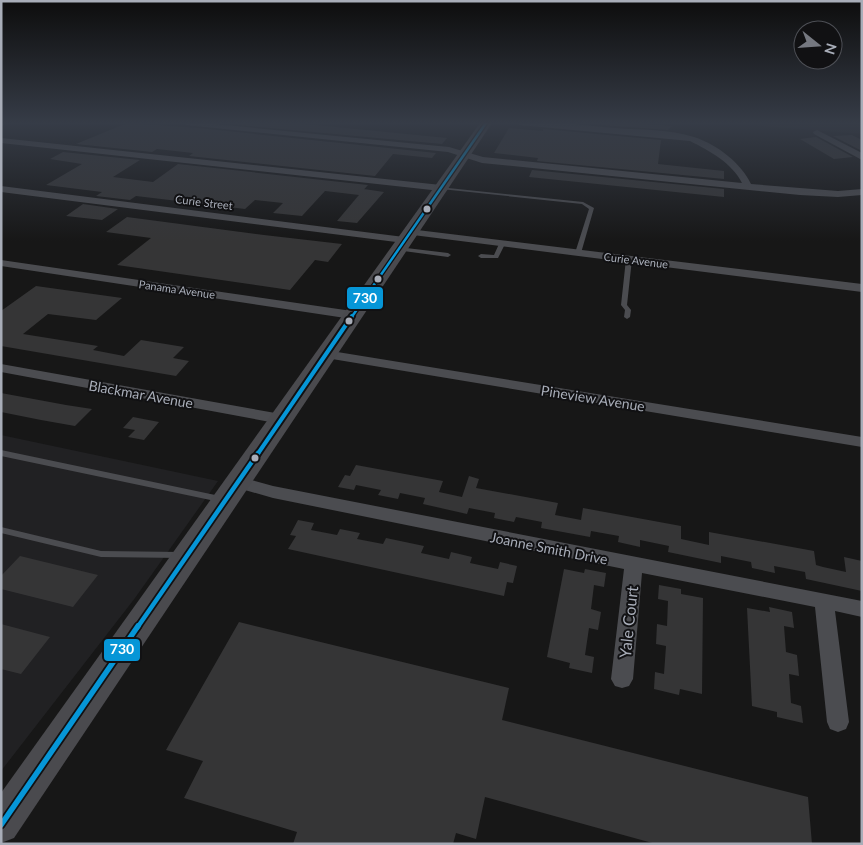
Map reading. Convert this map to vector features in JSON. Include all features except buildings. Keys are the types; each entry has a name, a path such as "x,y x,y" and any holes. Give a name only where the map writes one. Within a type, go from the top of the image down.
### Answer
{"main road":[{"path":"1,825 459,162"}],"street":[{"path":"207,162 441,188"},
{"path":"507,162 819,193 862,192"},
{"path":"730,162 740,170 748,186"},
{"name":"Curie Street","path":"1,189 404,241"},
{"name":"Curie Avenue","path":"404,241 502,244 862,288"},
{"name":"Panama Avenue","path":"1,263 352,315"},
{"name":"Pineview Avenue","path":"325,354 862,442"},
{"name":"Blackmar Avenue","path":"1,368 281,419"},
{"name":"Joanne Smith Drive","path":"231,491 273,492 862,609"},
{"name":"Yale Court","path":"622,679 634,565"},
{"path":"824,601 838,722"}],"lane":[{"path":"441,188 582,203 592,208 578,253"},
{"path":"404,241 448,255"},
{"path":"481,256 496,257 502,244"},
{"path":"627,317 628,310 624,305 629,259"},
{"path":"1,453 231,491"},
{"path":"1,530 101,554 187,555"}],"shaded area":[{"path":"1,435 218,481 135,598 1,771"}],"transit line":[{"name":"730","path":"1,825 459,162"}]}
